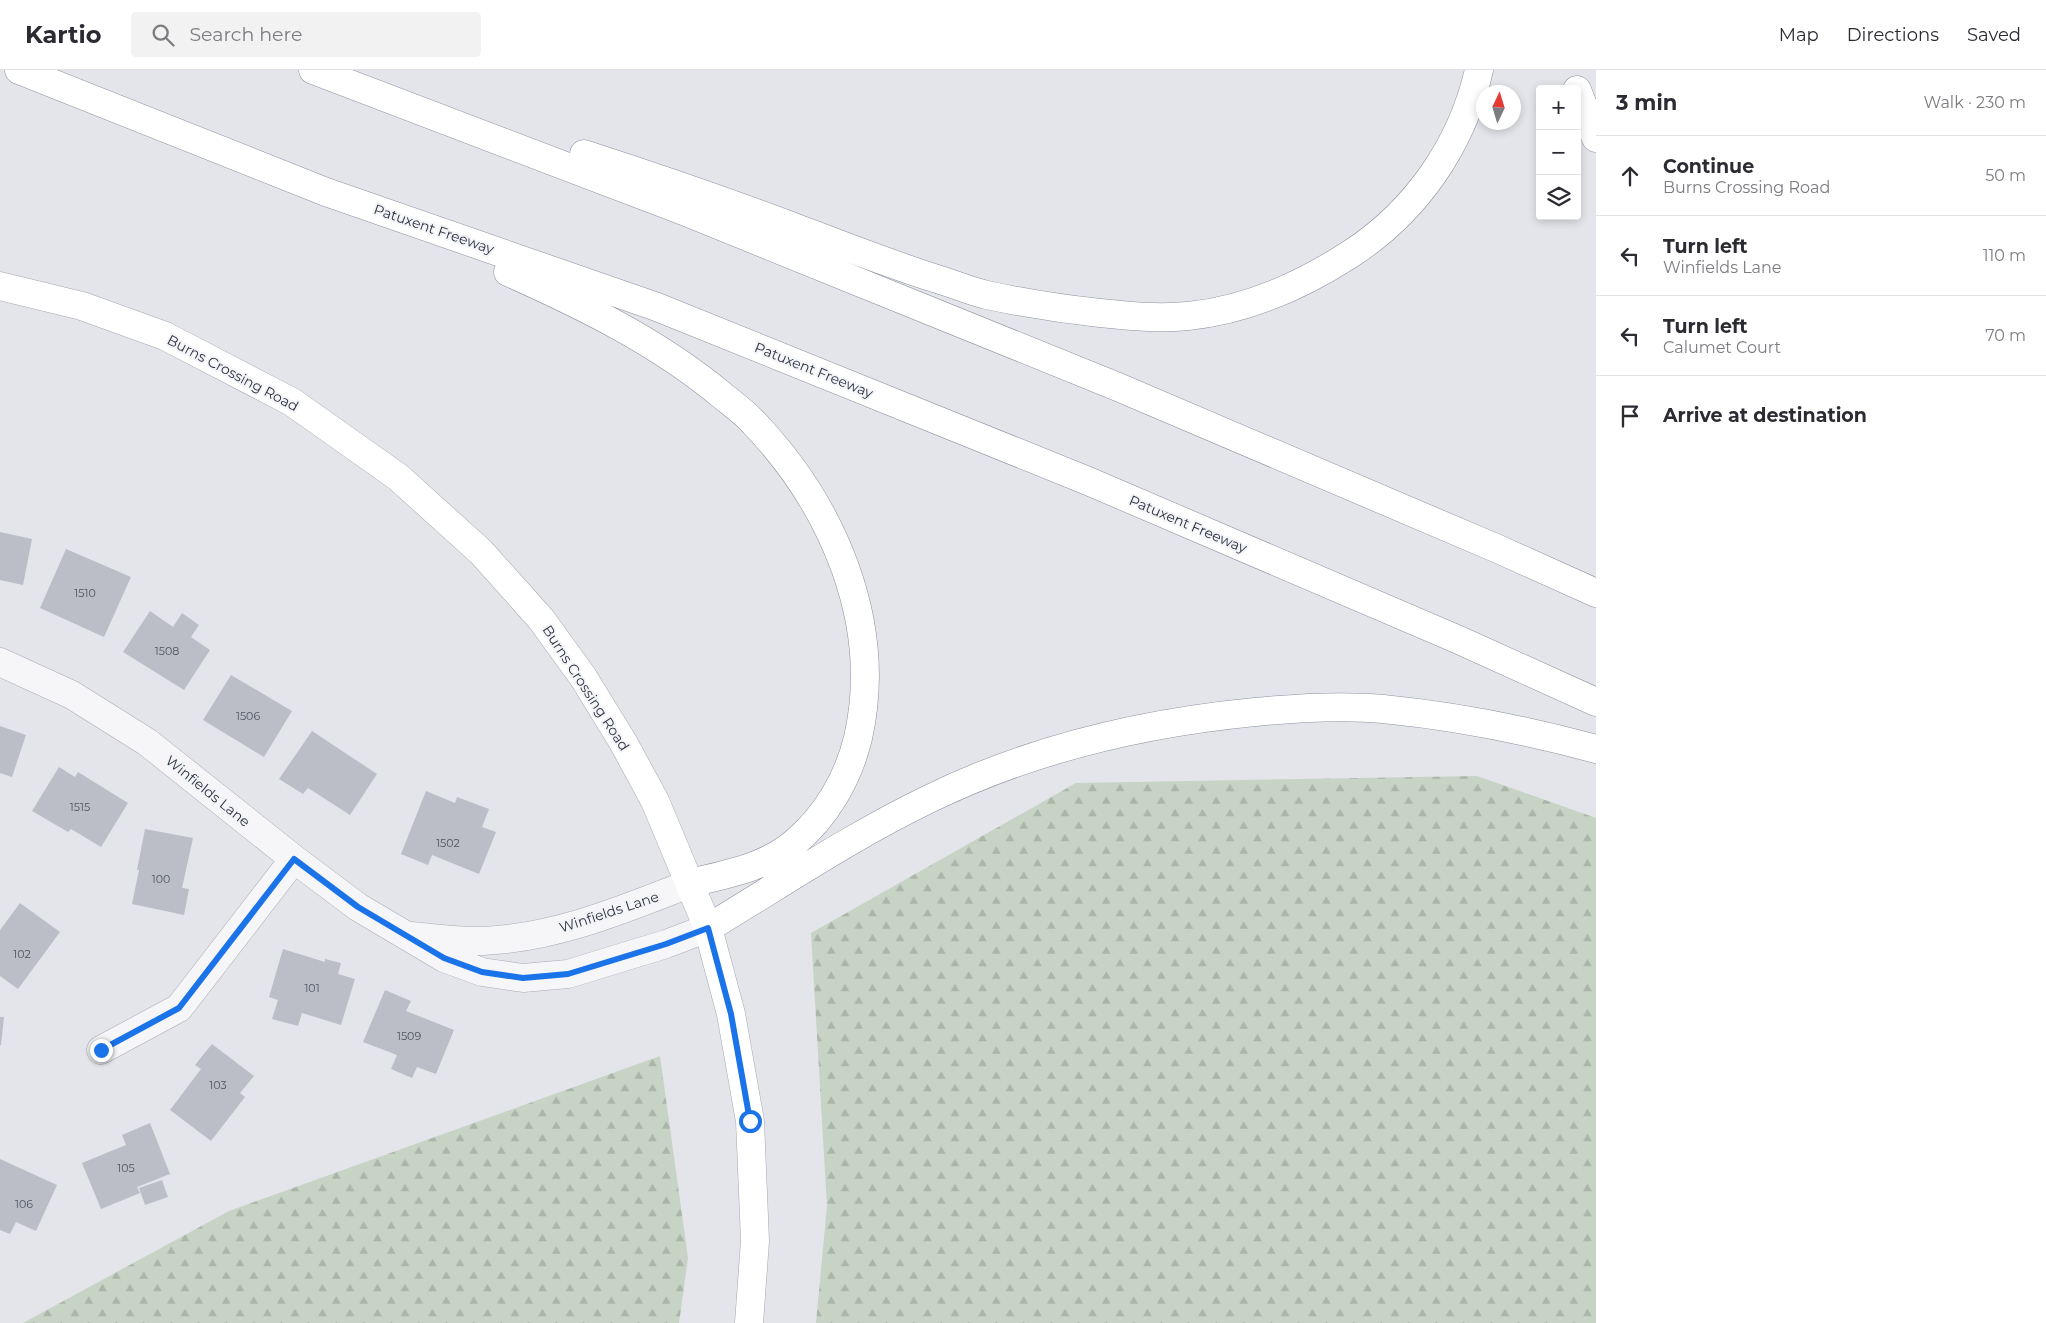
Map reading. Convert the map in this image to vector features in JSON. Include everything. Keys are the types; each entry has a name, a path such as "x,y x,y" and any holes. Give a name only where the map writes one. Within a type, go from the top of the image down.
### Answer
{"main road":[{"name":"Patuxent Freeway","path":"19,70 326,192 666,310 1088,481 1459,640 1596,702"},
{"path":"313,70 686,212 1100,380 1480,541 1596,593"},
{"path":"322,70 696,191 905,269 985,294 1062,309 1139,317 1188,316 1232,307 1280,292 1323,272 1368,243 1401,214 1429,181 1453,141 1473,97 1479,70"},
{"path":"1570,70 1576,85"},
{"path":"1581,99 1596,138"},
{"path":"326,192 558,294 636,336 698,376 753,422 794,471 829,527 851,580 862,630 866,678 862,717 853,759 838,791 819,818 792,845 754,867 691,884"},
{"name":"Burns Crossing Road","path":"0,286 82,306 165,336 292,402 398,477 481,552 541,620 572,663 623,742 651,793 708,928 731,1014 750,1121 755,1241 749,1323"},
{"path":"708,928 850,841 929,799 1014,762 1107,735 1201,717 1294,709 1381,709 1469,720 1555,738 1596,749"}],"street":[{"name":"Winfields Lane","path":"0,662 72,694 147,742 294,859 358,907 444,958 482,972 523,978 568,974 666,944 708,928"},
{"path":"101,1050 179,1008 294,859"},
{"name":"Winfields Lane","path":"406,936 482,941 536,935 586,923 691,884"}],"green space":[{"path":"1477,776 1596,818 1596,1323 816,1323 827,1206 811,933 1076,783"},
{"path":"660,1056 688,1258 679,1323 23,1323 229,1211"}],"building":[{"path":"0,532 32,539 23,585 0,580"},
{"path":"66,549 131,577 104,637 40,608"},
{"path":"150,611 173,627 182,613 199,625 191,637 210,650 184,690 123,652"},
{"path":"231,675 292,711 264,757 203,720"},
{"path":"0,726 26,735 12,777 0,773"},
{"path":"312,731 377,774 350,815 308,788 303,794 279,779"},
{"path":"59,767 75,777 78,772 128,803 101,847 71,829 68,832 32,811"},
{"path":"426,791 455,803 457,797 489,809 482,827 496,832 479,874 432,855 428,865 401,854"},
{"path":"145,829 193,838 182,888 189,889 184,915 132,904"},
{"path":"20,903 60,932 18,989 0,976 0,930"},
{"path":"283,949 325,962 325,959 341,963 338,974 355,979 341,1025 302,1013 298,1026 272,1019 278,1000 269,997"},
{"path":"385,990 411,1001 406,1011 454,1030 436,1074 417,1067 412,1078 391,1069 397,1055 363,1042"},
{"path":"0,1017 4,1017 1,1045 0,1045"},
{"path":"212,1044 254,1076 240,1093 245,1097 211,1141 170,1110 201,1069 195,1065"},
{"path":"150,1123 170,1174 137,1187 140,1193 101,1209 82,1163 126,1145 122,1135"},
{"path":"0,1159 57,1185 36,1231 16,1222 10,1234 0,1230"},
{"path":"162,1180 168,1197 145,1205 139,1188"}],"route":[{"path":"101,1050 179,1008 294,859 358,907 444,958 482,972 523,978 568,974 666,944 708,928 731,1014 750,1121"}]}
